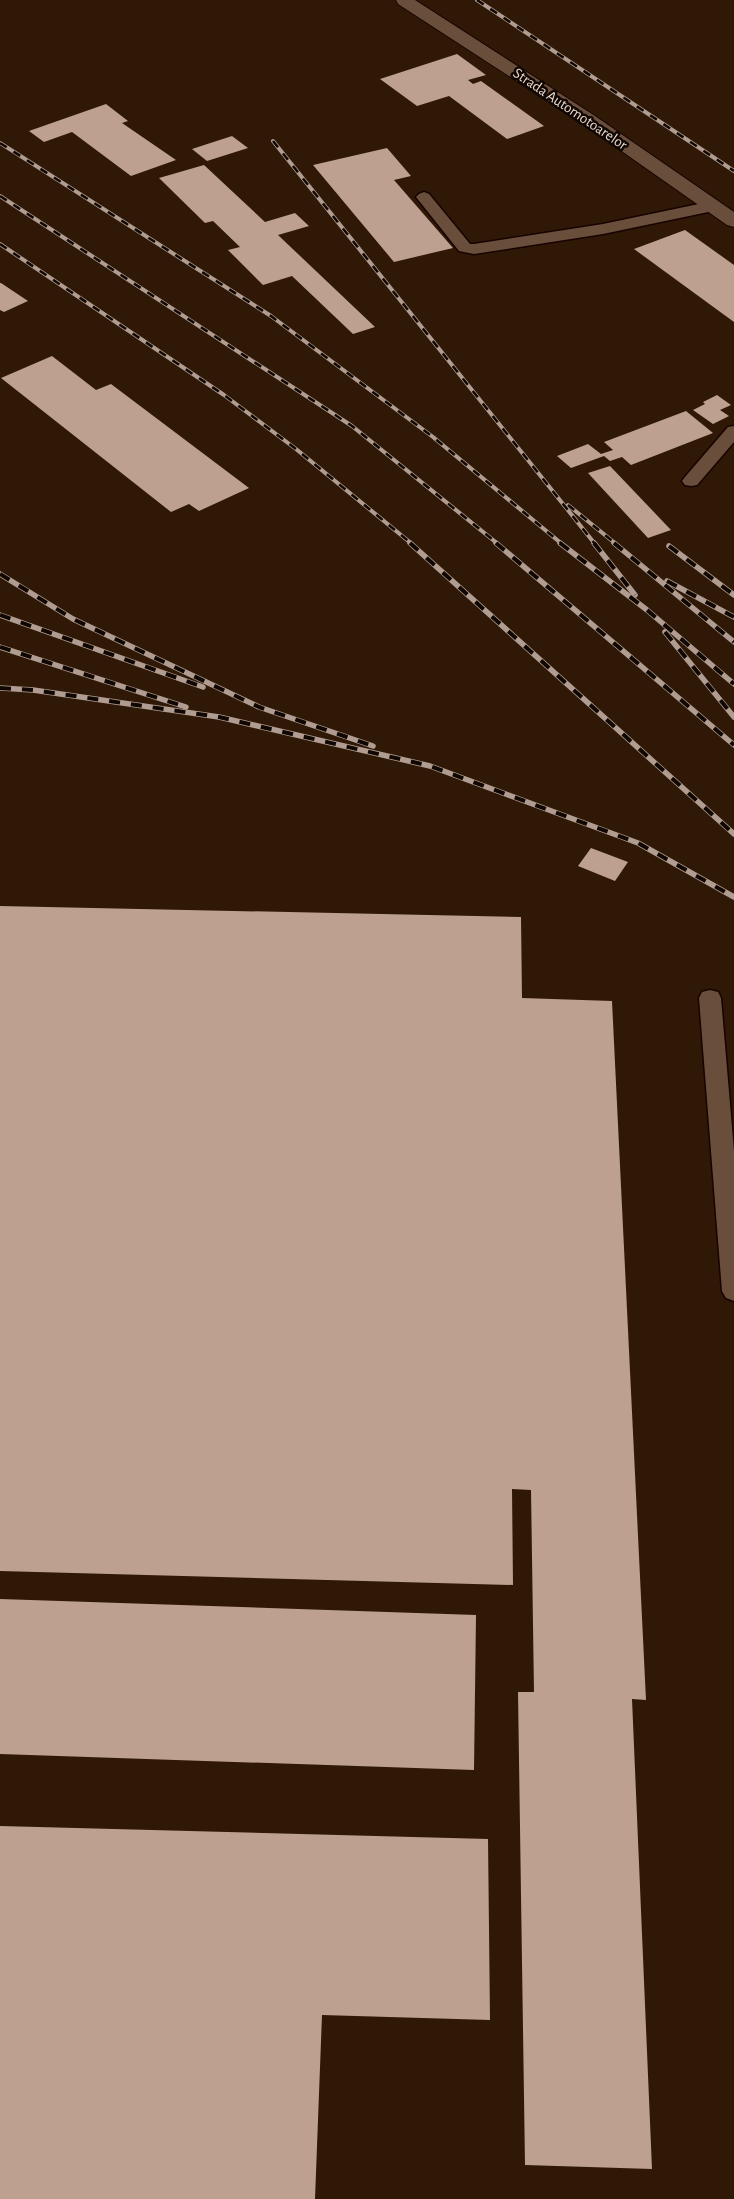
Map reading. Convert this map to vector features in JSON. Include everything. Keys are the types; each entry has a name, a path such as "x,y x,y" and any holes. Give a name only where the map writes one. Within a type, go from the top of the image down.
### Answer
{"street":[{"name":"Strada Automotoarelor","path":"404,0 589,120 734,221"}],"lane":[{"path":"424,197 465,248 474,250 603,229 712,206"},
{"path":"691,481 734,431"},
{"path":"710,998 734,1291"}],"building":[{"path":"457,54 486,75 468,80 473,84 481,81 544,126 507,139 449,96 417,106 380,79"},
{"path":"106,104 128,121 122,123 176,160 131,176 72,132 44,142 29,131"},
{"path":"232,136 248,148 207,161 192,149"},
{"path":"387,148 411,176 394,180 453,248 394,262 313,165"},
{"path":"204,165 265,222 295,213 309,226 278,235 375,327 353,334 292,276 263,285 228,250 240,247 213,221 205,223 159,178"},
{"path":"685,230 734,265 734,322 634,249"},
{"path":"0,283 28,301 4,312 0,310"},
{"path":"52,356 96,390 111,384 249,488 199,511 189,504 171,512 1,378"},
{"path":"717,395 731,405 720,410 729,416 713,424 693,410"},
{"path":"686,411 713,433 631,465 622,457 610,461 604,456 571,468 557,456 588,444 601,454 613,450 604,442"},
{"path":"610,466 671,530 648,538 588,473"},
{"path":"591,848 628,862 615,881 578,866"},
{"path":"0,906 521,917 522,998 612,1001 646,1700 632,1699 652,2169 525,2165 518,1692 534,1692 531,1490 512,1489 513,1585 0,1571"},
{"path":"0,1599 476,1615 474,1770 0,1754"},
{"path":"0,1826 488,1839 490,2020 322,2015 315,2199 0,2199"}],"railway":[{"path":"477,0 734,171"},
{"path":"273,141 595,544"},
{"path":"0,143 271,316 433,437 562,544"},
{"path":"0,196 352,426 498,544"},
{"path":"0,244 224,395 296,449 412,544"},
{"path":"568,505 616,544"},
{"path":"410,543 734,834"},
{"path":"496,543 734,745"},
{"path":"560,543 647,610 734,684"},
{"path":"594,543 635,595"},
{"path":"614,543 734,642"},
{"path":"669,546 734,595"},
{"path":"0,574 73,619 259,707 373,746"},
{"path":"667,581 734,617"},
{"path":"0,615 203,687"},
{"path":"665,632 734,717"},
{"path":"0,647 186,707"},
{"path":"0,688 33,690 219,717 430,766 638,843 734,897"}]}
